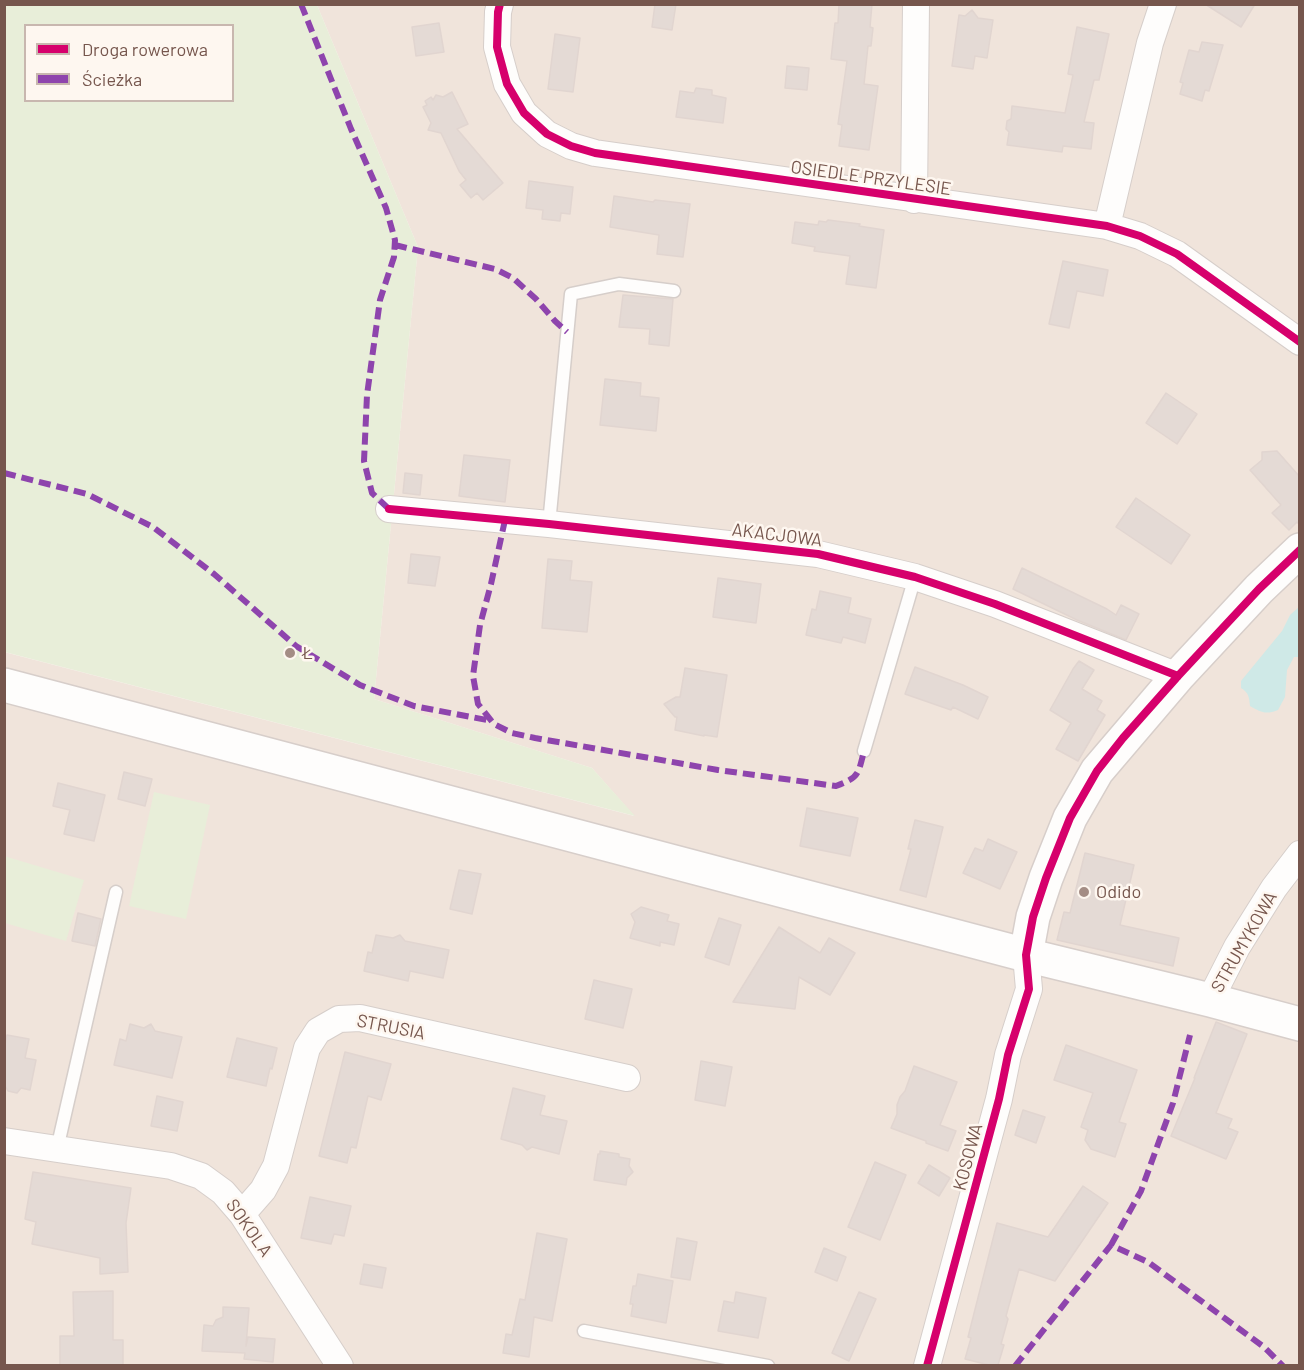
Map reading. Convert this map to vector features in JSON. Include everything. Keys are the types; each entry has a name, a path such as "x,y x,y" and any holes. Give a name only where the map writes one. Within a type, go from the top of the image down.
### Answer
{"main road":[{"path":"1026,955 1033,917 1046,878 1070,818 1097,771 1178,676 1259,589 1299,550"},
{"path":"4,685 1026,955 1299,1024"}],"street":[{"name":"OSIEDLE PRZYLESIE","path":"914,200 916,4"},
{"path":"1107,226 1150,43 1163,4"},
{"name":"OSIEDLE PRZYLESIE","path":"497,7 497,47 507,84 524,113 547,134 571,146 595,153 1107,226 1140,236 1177,254 1299,342"},
{"name":"AKACJOWA","path":"388,509 549,524 818,554 915,577 995,604 1178,676"},
{"name":"STRUMYKOWA","path":"1210,1000 1237,947 1274,888 1299,854"},
{"name":"KOSOWA","path":"927,1365 999,1099 1008,1055 1029,989 1026,955"},
{"name":"STRUSIA","path":"242,1214 262,1190 276,1166 307,1048 318,1031 339,1019 360,1018 627,1078"},
{"name":"SOKOLA","path":"4,1141 171,1166 201,1176 223,1192 242,1214 340,1365"}],"lane":[{"path":"549,524 571,294 619,284 674,291"},
{"path":"864,751 915,577"},
{"path":"57,1149 116,892"},
{"path":"584,1331 768,1365"}],"shaded area":[{"path":"317,5 1299,5 1299,1365 5,1365 4,652 634,816 592,768 374,699 418,247"}],"green space":[{"path":"4,5 317,5 418,247 374,699 592,768 635,816 5,652"},
{"path":"154,792 210,805 186,919 129,906"},
{"path":"4,856 84,880 66,941 5,923"}],"water":[{"path":"1299,607 1299,657 1294,657 1287,670 1285,697 1278,710 1266,713 1260,711 1250,706 1246,692 1241,688 1241,681 1282,631 1290,615"}],"building":[{"path":"655,4 676,4 672,30 652,27"},
{"path":"839,4 872,4 870,27 873,28 871,46 868,46 864,84 878,86 869,150 839,146 842,125 838,124 847,61 831,59"},
{"path":"1205,4 1255,4 1241,27"},
{"path":"972,10 978,18 993,20 987,58 975,56 973,69 952,66 959,15 965,16"},
{"path":"439,23 444,52 416,56 412,27"},
{"path":"1077,27 1109,34 1099,80 1094,80 1084,122 1094,123 1091,149 1063,146 1062,152 1007,145 1009,132 1006,129 1007,121 1011,119 1012,106 1065,113 1073,75 1068,74"},
{"path":"555,34 580,38 573,92 548,89"},
{"path":"1202,42 1223,45 1209,91 1205,90 1202,101 1180,94 1183,83 1180,82 1189,50 1199,52"},
{"path":"787,66 809,68 807,90 785,88"},
{"path":"696,88 712,90 712,95 726,98 723,123 676,117 680,91 694,93"},
{"path":"452,92 468,124 457,129 503,183 483,200 477,193 471,198 460,185 466,180 459,171 441,133 428,130 431,123 423,107 427,105 425,101 431,97 433,100 436,95 443,97"},
{"path":"529,181 573,187 570,214 561,213 560,221 542,219 543,210 526,208"},
{"path":"614,196 653,202 655,200 690,204 683,257 657,254 659,235 610,227"},
{"path":"828,220 884,230 876,288 846,284 850,256 814,251 815,247 792,243 795,222 818,225 819,221"},
{"path":"1063,261 1108,270 1103,296 1077,291 1069,328 1049,324"},
{"path":"623,295 673,299 669,346 649,344 650,329 619,327"},
{"path":"605,379 641,383 640,396 659,398 656,431 600,425"},
{"path":"1166,393 1197,414 1177,444 1146,423"},
{"path":"1277,451 1299,476 1299,524 1297,522 1289,530 1272,513 1281,505 1250,470 1262,460 1262,452"},
{"path":"464,455 510,460 505,502 459,496"},
{"path":"405,473 422,475 420,495 403,493"},
{"path":"1136,498 1190,535 1171,564 1116,527"},
{"path":"411,554 440,557 435,586 408,583"},
{"path":"548,559 572,561 570,580 592,582 587,632 542,628"},
{"path":"1022,568 1116,615 1121,605 1139,614 1126,640 1077,620 1013,589"},
{"path":"718,578 761,584 756,623 713,617"},
{"path":"820,591 851,598 848,613 871,619 865,643 843,637 841,643 806,635 812,609 816,610"},
{"path":"1079,661 1094,670 1082,689 1102,701 1097,710 1105,715 1078,761 1056,749 1071,723 1050,710"},
{"path":"915,667 988,697 978,719 953,707 951,710 905,694"},
{"path":"685,668 727,675 717,737 675,730 677,717 664,704 680,697"},
{"path":"124,772 152,779 145,806 118,799"},
{"path":"58,783 105,795 94,841 64,834 70,810 53,806"},
{"path":"807,808 858,818 850,856 800,846"},
{"path":"915,820 943,827 926,897 900,890 911,849 908,849"},
{"path":"988,839 1017,852 1000,889 963,873 975,848 983,851"},
{"path":"1085,853 1134,865 1120,925 1179,938 1173,966 1057,940 1064,912 1070,913"},
{"path":"459,870 481,874 472,914 450,909"},
{"path":"641,907 669,915 667,921 679,924 674,945 660,942 660,946 630,938 635,922 631,914"},
{"path":"78,913 101,919 95,946 72,941"},
{"path":"719,918 741,925 729,965 705,957"},
{"path":"779,927 820,953 829,938 855,953 830,995 799,977 795,1009 733,1002"},
{"path":"376,935 393,938 400,935 405,941 449,950 443,978 410,971 408,981 364,971 368,952 372,953"},
{"path":"594,980 632,989 623,1028 585,1019"},
{"path":"1216,1022 1247,1034 1216,1113 1232,1119 1228,1128 1238,1132 1226,1159 1171,1136"},
{"path":"130,1024 144,1028 151,1024 155,1031 182,1037 172,1078 114,1065 120,1039 126,1041"},
{"path":"7,1035 29,1039 25,1058 36,1060 30,1090 21,1088 17,1093 8,1091 4,1084 4,1048"},
{"path":"237,1038 277,1048 266,1086 227,1077"},
{"path":"1066,1045 1137,1070 1119,1122 1126,1124 1115,1157 1091,1149 1085,1140 1088,1130 1081,1127 1093,1093 1054,1080"},
{"path":"345,1052 391,1064 381,1100 368,1096 356,1148 351,1147 347,1163 319,1156"},
{"path":"701,1061 732,1067 725,1106 695,1100"},
{"path":"914,1066 957,1082 940,1125 956,1131 948,1151 891,1128 897,1114 897,1105"},
{"path":"513,1088 545,1096 540,1115 567,1121 559,1154 532,1147 527,1150 522,1145 501,1139"},
{"path":"157,1096 183,1102 177,1131 151,1126"},
{"path":"1023,1110 1045,1117 1036,1143 1015,1135"},
{"path":"600,1151 619,1154 619,1157 630,1159 629,1166 633,1172 627,1178 626,1185 594,1180"},
{"path":"875,1162 906,1175 880,1240 848,1227"},
{"path":"929,1165 950,1178 939,1196 918,1183"},
{"path":"33,1172 131,1188 126,1223 128,1272 100,1274 100,1258 32,1244 36,1222 25,1219"},
{"path":"1083,1186 1108,1203 1055,1281 1019,1269 1006,1316 1008,1319 1001,1344 1004,1345 998,1365 965,1359 971,1338 968,1337 997,1223 1048,1237"},
{"path":"310,1197 351,1206 344,1236 334,1234 331,1244 301,1238"},
{"path":"537,1233 567,1239 552,1321 534,1317 529,1357 503,1353 506,1334 512,1335 520,1299 525,1300"},
{"path":"677,1238 697,1242 690,1280 671,1277"},
{"path":"824,1248 846,1257 837,1281 815,1272"},
{"path":"364,1264 386,1268 382,1288 360,1284"},
{"path":"638,1274 673,1281 666,1323 631,1316 633,1286 636,1286"},
{"path":"113,1291 113,1340 123,1340 123,1365 60,1365 60,1336 74,1336 73,1292"},
{"path":"736,1292 766,1298 758,1338 718,1331 724,1301 734,1303"},
{"path":"859,1292 876,1299 849,1361 832,1353"},
{"path":"223,1307 249,1308 246,1346 248,1337 275,1339 273,1362 244,1359 245,1353 202,1351 204,1325 213,1326 216,1320 223,1317"}],"marked path":[{"path":"301,4 351,129 386,208 395,240 394,257 380,300 367,395 364,461 372,493 389,509"},
{"path":"395,245 495,269 513,278 567,332"},
{"path":"4,473 87,494 153,527 214,574 296,646 360,685 414,706 492,721"},
{"path":"505,520 480,625 473,676 478,704 494,724 512,733 535,738 718,770 836,786 856,774 864,751"},
{"path":"1111,1245 1141,1191 1173,1103 1190,1035"},
{"path":"1015,1366 1111,1245 1148,1262 1264,1347 1283,1366"}],"cycle path":[{"path":"500,4 497,47 507,84 524,113 547,134 571,146 595,153 1107,226 1140,236 1177,254 1300,342"},
{"path":"389,509 818,554 915,577 995,604 1178,676"},
{"path":"927,1366 999,1099 1008,1055 1029,989 1026,955 1033,917 1070,818 1097,771 1123,738 1259,589 1300,550"}],"place":[{"name":"Ł","path":"290,653"},
{"name":"Odido","path":"1084,892"}]}
